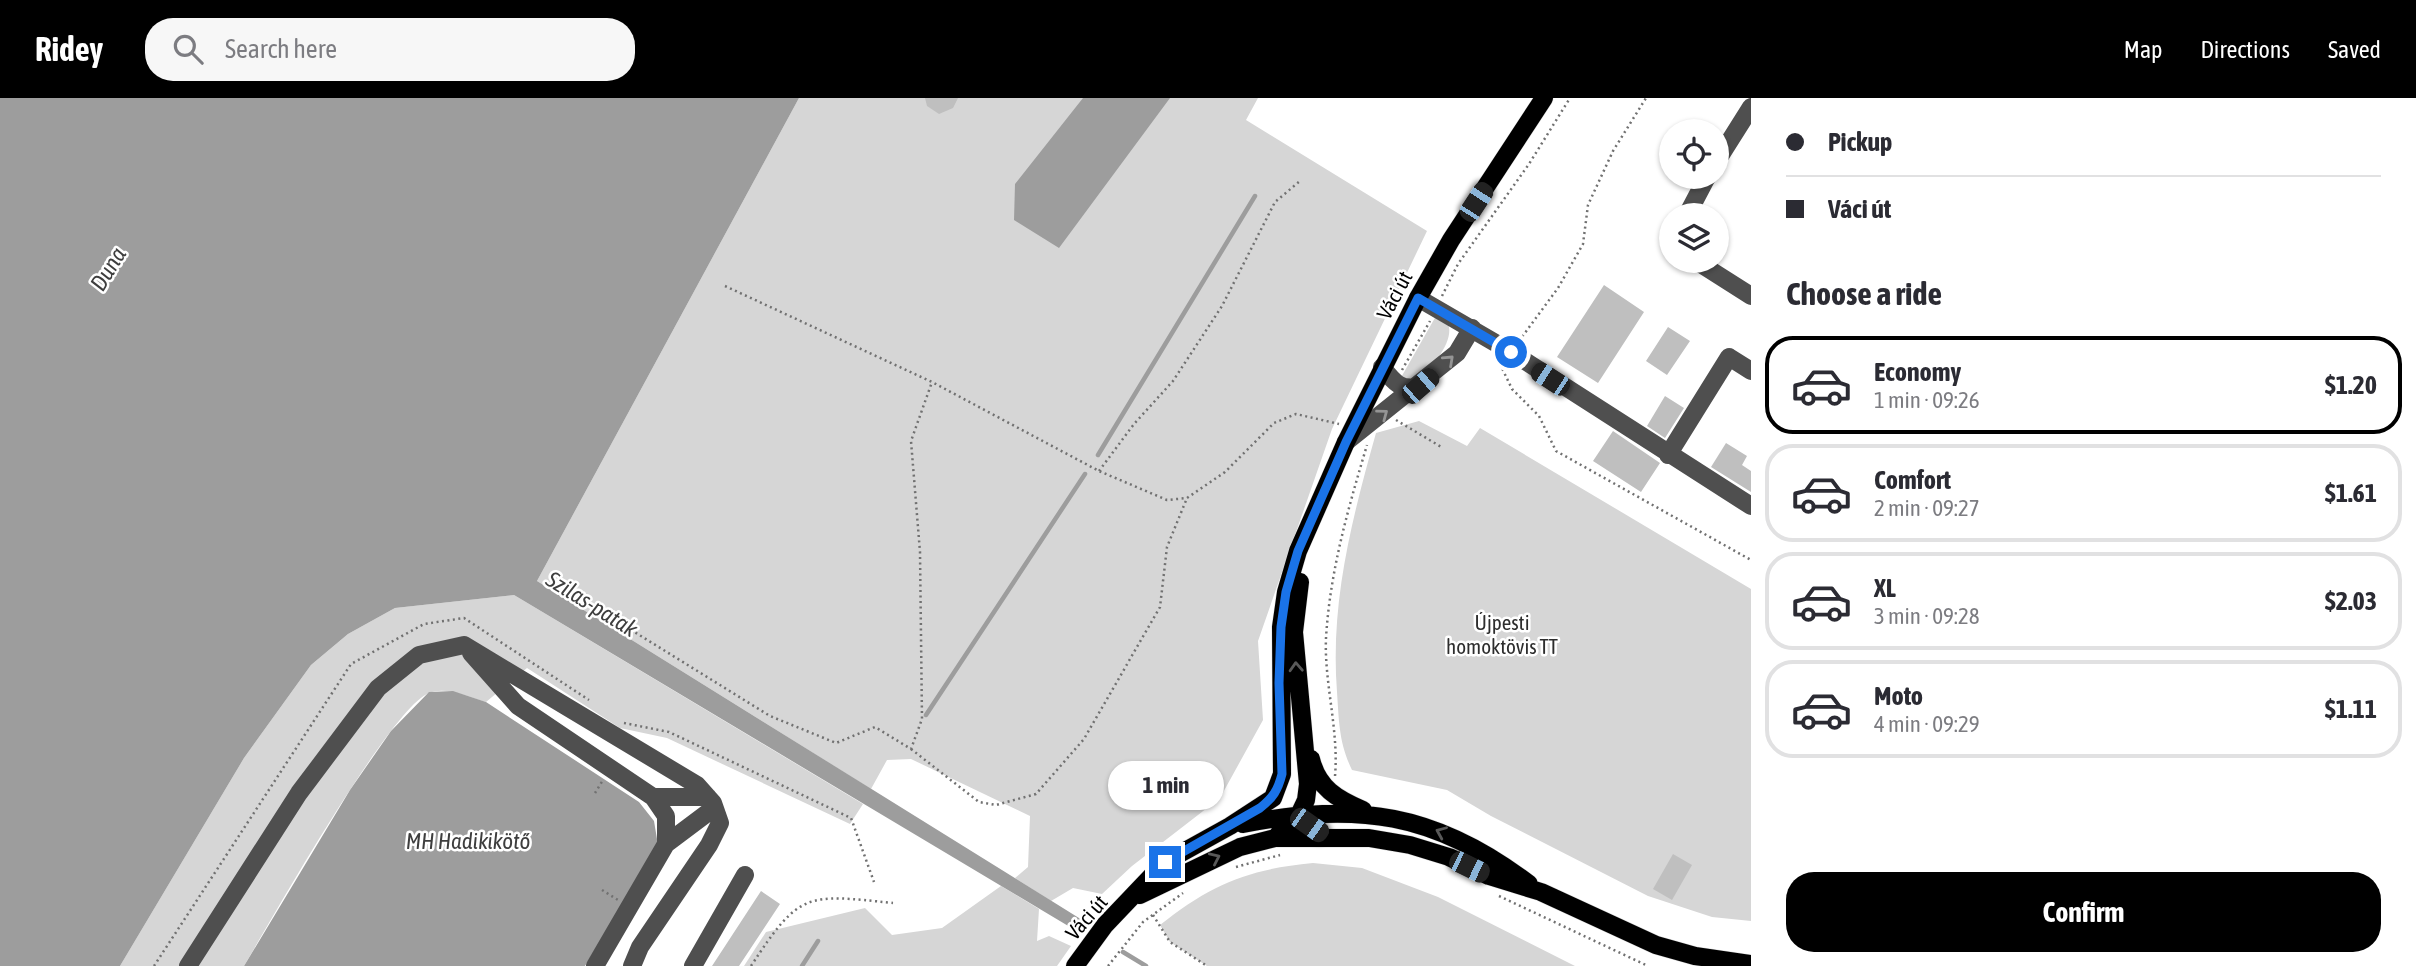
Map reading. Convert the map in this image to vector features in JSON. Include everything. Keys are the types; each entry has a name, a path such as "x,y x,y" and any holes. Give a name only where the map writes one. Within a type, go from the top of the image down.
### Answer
{"main road":[{"name":"Váci út","path":"1079,960 1105,925 1132,900 1165,862 1230,826 1273,797 1282,774 1281,627 1292,572 1349,435 1381,367 1451,240 1544,98"},
{"name":"Váci út","path":"1132,900 1240,847 1275,838 1299,815 1306,800 1308,784 1306,735 1297,684 1294,632 1297,593 1311,527"},
{"path":"1282,731 1299,815 1324,835"},
{"path":"1306,735 1314,769 1335,798 1374,814 1426,827 1462,841 1497,859 1541,892"},
{"path":"1230,826 1299,815 1374,814"},
{"path":"1275,838 1324,835 1369,838 1410,845 1449,857 1489,876 1541,892 1656,944 1695,956 1751,964"}],"lane":[{"path":"1729,142 1751,107"},
{"path":"1715,273 1751,296"},
{"path":"1418,298 1479,332 1751,506"},
{"path":"1349,435 1377,419 1420,386 1479,332"},
{"path":"1668,455 1729,357 1751,371"},
{"path":"1381,367 1395,384 1410,389 1420,386"},
{"path":"464,645 518,706 653,797 666,816 666,844"},
{"path":"188,966 299,793 378,688 419,654 464,645 697,785 711,803 720,823 709,845 640,947 632,966"},
{"path":"653,797 711,803"},
{"path":"595,966 666,844 711,803"},
{"path":"693,966 746,875"}],"path":[{"path":"1395,384 1458,264 1529,164 1570,98"},
{"path":"1511,352 1558,288 1583,244 1588,205 1613,150 1646,98"},
{"path":"1099,471 1134,424 1173,381 1222,306 1275,202 1300,181"},
{"path":"725,286 932,382 1099,471 1167,500 1188,498 1225,472 1274,423 1296,414 1349,435"},
{"path":"1479,332 1511,389 1539,415 1556,452 1751,560"},
{"path":"911,749 922,719 920,552 911,442 932,382"},
{"path":"1329,793 1334,787 1336,772 1326,640 1340,538 1377,419 1403,422 1443,448"},
{"path":"570,592 770,716 836,743 875,727 911,749 979,802 996,805 1035,794 1084,739 1160,607 1167,547 1188,498"},
{"path":"154,966 351,664 424,624 464,618 600,708"},
{"path":"623,723 669,732 851,818 874,882"},
{"path":"1228,870 1288,854"},
{"path":"1108,966 1129,939 1153,915 1184,892"},
{"path":"1491,892 1647,966"},
{"path":"751,966 780,923 797,907 808,902 841,898 893,903"},
{"path":"1153,915 1170,942 1207,966"}],"green space":[{"path":"799,98 1258,98 1246,120 1427,231 1332,429 1258,641 1263,720 1220,798 1132,866 1102,894 1073,888 1051,901 1015,878 1028,867 1030,816 911,759 887,760 871,789 537,581"},
{"path":"1436,316 1448,323 1449,330 1441,353 1421,380 1399,381"},
{"name":"Újpesti homoktövis TT","path":"1419,421 1467,446 1480,428 1751,589 1751,921 1712,917 1648,896 1491,816 1447,790 1352,770 1340,732 1336,659 1340,593 1351,529 1376,433"},
{"path":"514,595 863,804 850,824 667,738 620,728 527,668 486,702 458,693 436,691 411,707 361,773 244,966 120,966 244,758 311,665 348,634 395,608"},
{"path":"1313,863 1362,868 1438,897 1575,966 1207,966 1170,942 1160,925 1196,899 1232,881 1269,869"},
{"path":"1001,886 1039,909 1037,941 1049,936 1071,946 1057,966 744,966 766,932 865,908 892,935 942,928"}],"water":[{"name":"Duna","path":"0,98 799,98 537,581 1087,923 1080,933 514,595 395,608 348,634 311,665 244,758 120,966 0,966"},
{"path":"1083,98 1170,98 1059,248 1014,220 1015,184"},
{"name":"MH Hadikikötő","path":"453,691 486,702 639,802 654,821 658,845 585,966 244,966 350,790 391,731 429,692"}],"building":[{"path":"925,98 958,98 953,108 939,114 927,106"},
{"path":"1604,285 1644,312 1598,383 1557,357"},
{"path":"1668,327 1690,341 1667,375 1646,361"},
{"path":"1665,396 1684,408 1665,438 1647,426"},
{"path":"1613,431 1660,463 1641,492 1593,461"},
{"path":"1726,443 1747,456 1742,465 1751,471 1751,492 1711,467"},
{"path":"1673,854 1692,865 1672,900 1653,889"},
{"path":"761,891 780,904 739,966 712,966"}],"waterway":[{"path":"1098,455 1255,196"},
{"path":"926,715 1085,474"},
{"path":"802,966 818,941"},
{"name":"Szilas-patak","path":"1123,952 1146,966"}],"route":[{"path":"1165,862 1260,808 1273,797 1279,785 1282,774 1279,683 1281,627 1286,592 1298,551 1311,527 1346,442 1381,367 1418,298 1511,352"}]}
